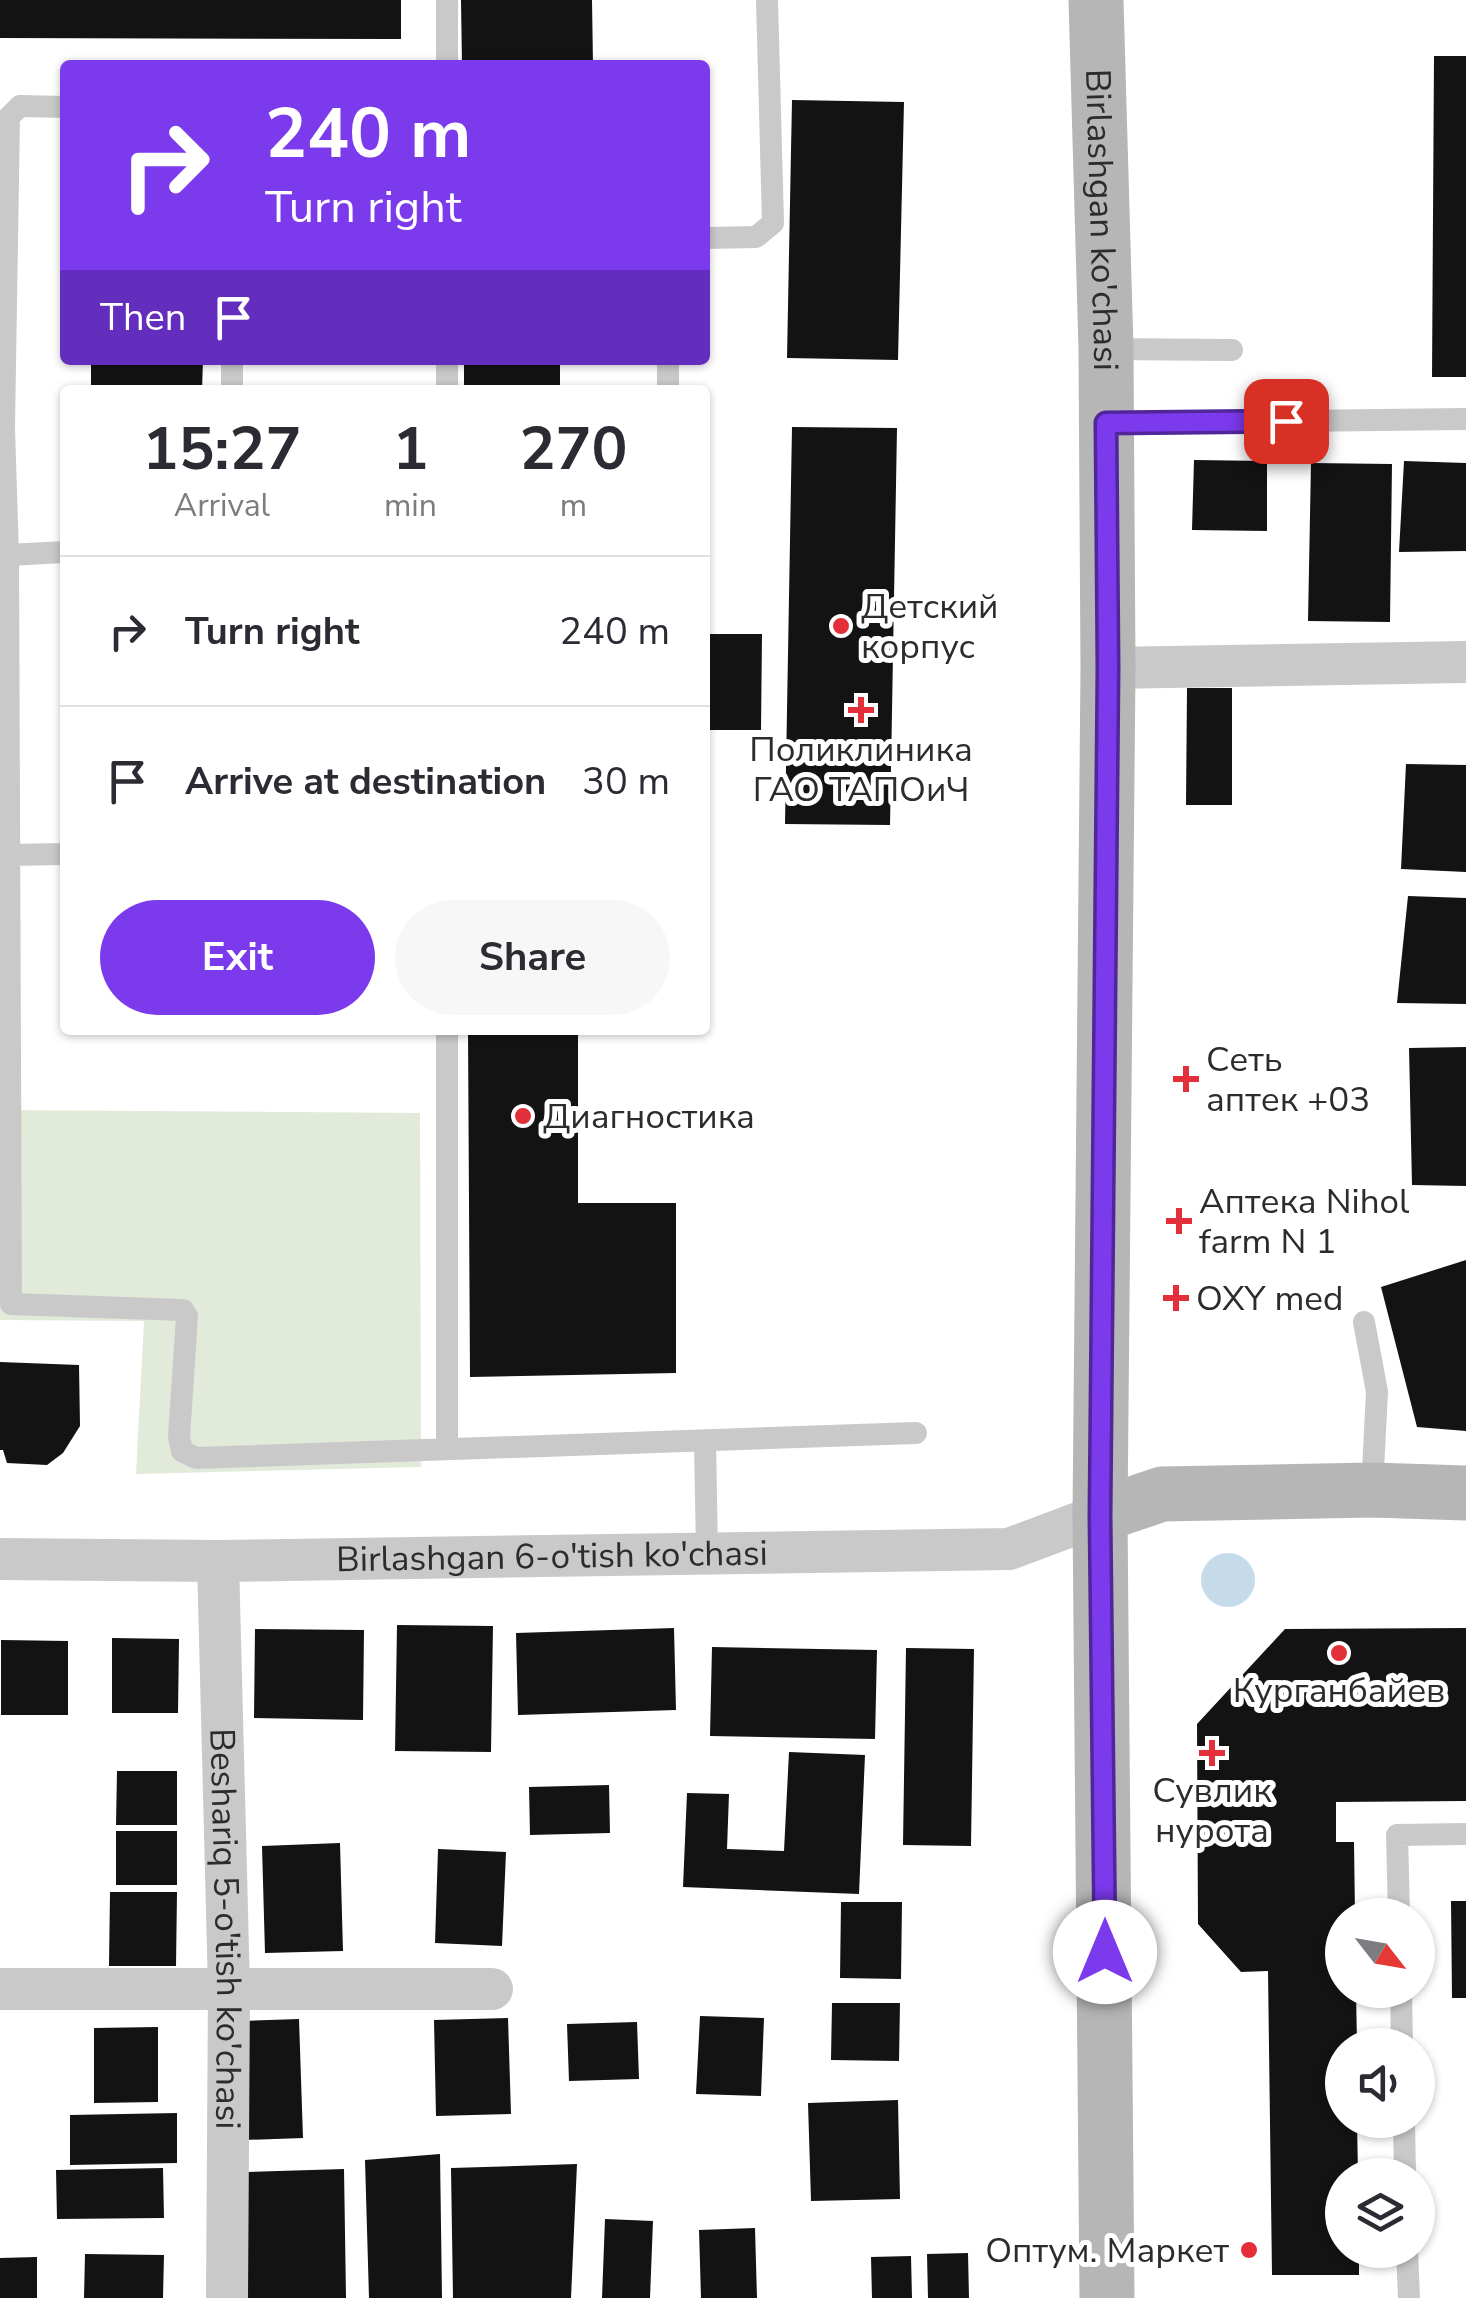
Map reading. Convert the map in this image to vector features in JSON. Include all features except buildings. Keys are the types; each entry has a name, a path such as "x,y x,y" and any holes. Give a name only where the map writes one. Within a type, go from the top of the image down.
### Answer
{"main road":[{"name":"Birlashgan ko'chasi","path":"1096,0 1106,350 1108,668 1100,1516 1107,2298"},
{"path":"1100,1516 1162,1494 1372,1490 1466,1493"}],"street":[{"path":"1108,668 1466,662"},
{"name":"Birlashgan 6-o'tish ko'chasi","path":"0,1560 218,1561 1009,1550 1100,1516"},
{"name":"Beshariq 5-o'tish ko'chasi","path":"218,1561 229,1989 227,2298"},
{"path":"0,1988 492,1989"}],"lane":[{"path":"448,0 448,60"},
{"path":"710,238 756,238 774,222 767,0"},
{"path":"60,106 20,106 9,116 4,428 11,1304 183,1310 187,1316 180,1437 182,1450 196,1458 916,1434"},
{"path":"1106,350 1232,350"},
{"path":"1106,423 1466,419"},
{"path":"8,555 60,552"},
{"path":"8,855 60,854"},
{"path":"447,1450 448,1035"},
{"path":"1364,1322 1377,1392 1372,1490"},
{"path":"704,1441 707,1554"},
{"path":"1399,1898 1397,1836 1466,1834"},
{"path":"1408,2268 1409,2298"}],"green space":[{"path":"0,1110 420,1113 421,1467 136,1474 144,1321 0,1320"}],"water":[{"path":"1228,1553 1247,1561 1255,1580 1247,1599 1228,1607 1209,1599 1201,1580 1209,1561"}],"place":[{"name":"Детский корпус","path":"841,626"},
{"name":"Поликлиника ГАО ТАПОиЧ","path":"861,710"},
{"name":"Сеть аптек +03","path":"1186,1079"},
{"name":"Диагностика","path":"523,1116"},
{"name":"Аптека Nihol farm N 1","path":"1179,1221"},
{"name":"OXY med","path":"1176,1298"},
{"name":"Курганбайев","path":"1339,1653"},
{"name":"Сувлик нурота","path":"1212,1753"},
{"name":"Оптум. Маркет","path":"1249,2250"}],"route":[{"path":"1105,1952 1100,1516 1108,668 1106,423 1286,421"}]}
